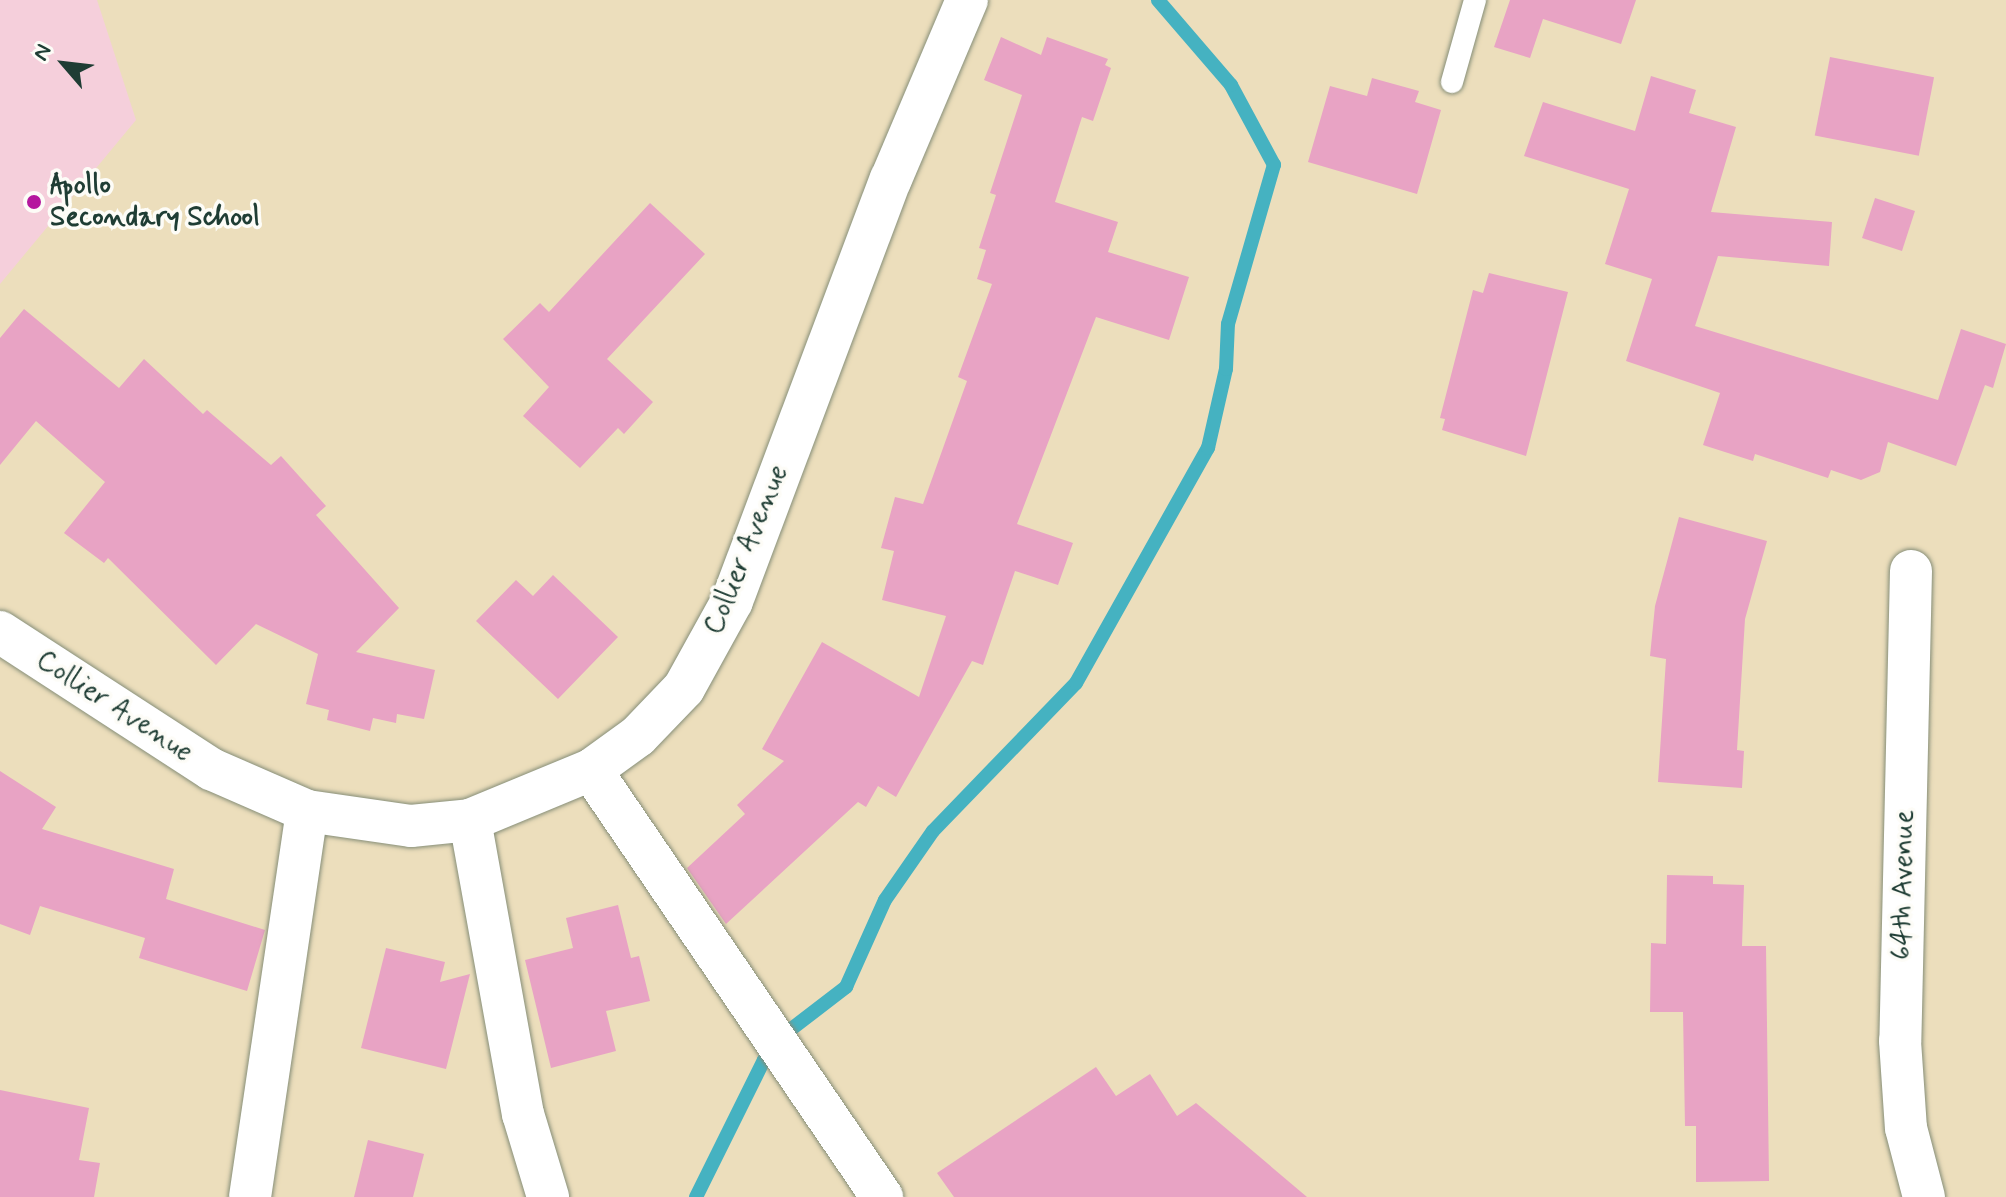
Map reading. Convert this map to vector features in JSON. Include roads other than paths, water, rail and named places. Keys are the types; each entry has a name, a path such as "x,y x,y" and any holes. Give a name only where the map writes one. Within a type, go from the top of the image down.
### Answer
{"street":[{"name":"Collier Avenue","path":"0,632 211,769 307,811 411,826 470,820 591,770 638,736 684,688 732,601 891,179 967,0"},
{"name":"64th Avenue","path":"1911,571 1900,1041 1906,1128 1924,1197"},
{"path":"591,770 740,994 882,1197"},
{"path":"250,1197 307,811"},
{"path":"470,820 523,1114 548,1197"}],"lane":[{"path":"1452,82 1475,0"}],"waterway":[{"path":"696,1197 764,1060 790,1030 846,987 885,900 933,831 1076,683 1208,448 1226,369 1228,324 1274,165 1231,85 1158,0"}],"place":[{"name":"Apollo Secondary School","path":"34,202"}]}
